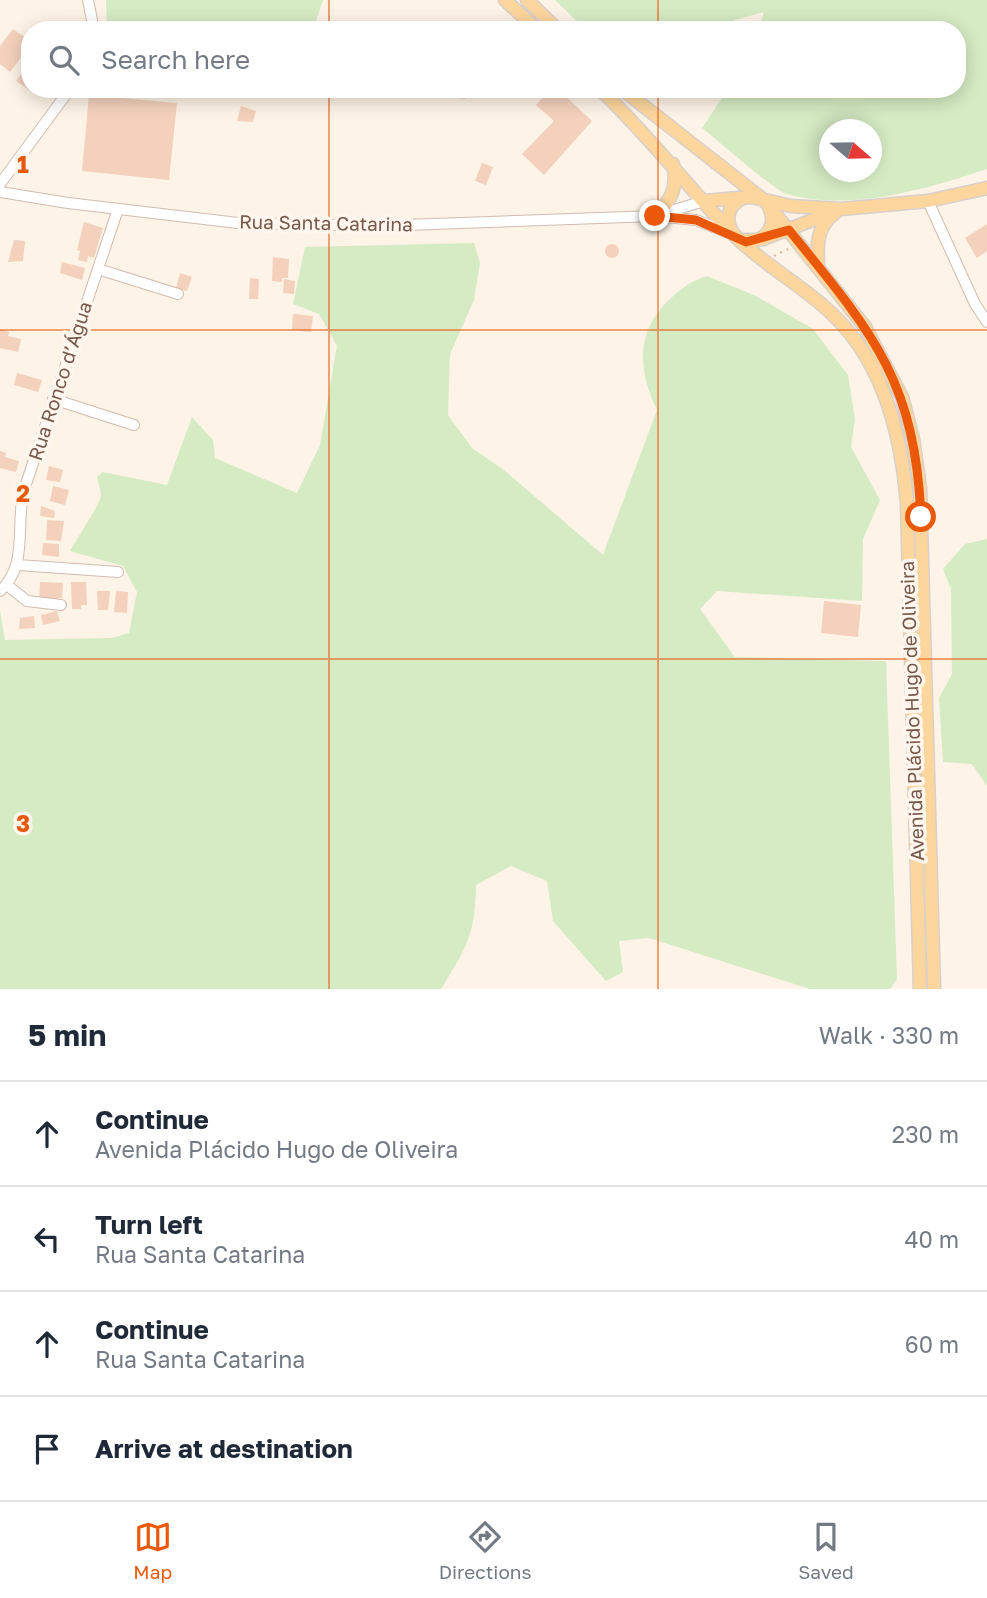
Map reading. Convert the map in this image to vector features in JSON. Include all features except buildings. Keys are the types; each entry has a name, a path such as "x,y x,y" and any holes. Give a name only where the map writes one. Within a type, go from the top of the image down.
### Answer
{"main road":[{"path":"505,0 527,21"},
{"path":"527,0 549,21"},
{"name":"Avenida Plácido Hugo de Oliveira","path":"609,98 673,163 735,236 819,302 851,333 876,375 896,430 907,504 920,989"},
{"name":"Avenida Plácido Hugo de Oliveira","path":"633,98 765,201 877,344 902,397 914,439 921,517 934,989"},
{"path":"655,216 670,200 676,186 673,163"},
{"path":"841,209 789,230 746,242 735,236 728,224 729,211 744,198 841,209 928,201 987,188"},
{"name":"Rua Santa Catarina","path":"704,201 744,198"},
{"path":"758,240 772,226 772,212 765,201"},
{"path":"818,266 816,241 828,218 841,209"}],"street":[{"path":"88,0 92,21"},
{"path":"0,184 63,98"},
{"name":"Rua Santa Catarina","path":"0,192 238,223 377,226 655,216 696,220 735,236"},
{"name":"Rua Santa Catarina","path":"655,216 704,201"},
{"path":"928,201 975,304 987,322"},
{"name":"Rua Ronco d’Água","path":"3,588 18,565 20,505 118,209"},
{"path":"98,269 178,294"},
{"path":"53,399 134,425"},
{"path":"18,565 118,572"},
{"path":"3,588 27,601 61,605"}],"green space":[{"path":"106,0 323,0 316,21 107,21"},
{"path":"555,0 987,0 987,169 914,190 862,199 811,199 780,191 702,128 722,98 966,98 966,21 761,21 764,12 732,21 577,21"},
{"path":"474,243 480,263 474,300 450,354 448,415 472,448 505,471 603,555 657,410 646,381 643,352 645,338 659,311 683,288 707,276 756,296 813,329 848,375 855,419 851,447 880,500 863,539 862,601 717,591 700,609 735,657 886,661 897,979 890,989 810,989 649,938 619,941 623,972 606,981 553,921 547,881 511,866 476,885 474,916 468,940 441,989 0,989 0,610 5,640 112,638 129,633 137,592 123,566 70,551 100,500 97,477 102,472 167,485 192,417 213,440 215,458 297,493 320,445 337,346 319,314 293,304 305,247"},
{"path":"987,539 987,786 972,764 943,762 939,698 952,674 951,589 943,569 965,544"}],"route":[{"path":"655,216 696,220 746,242 789,230 866,327 890,368 914,439 921,517"}]}
